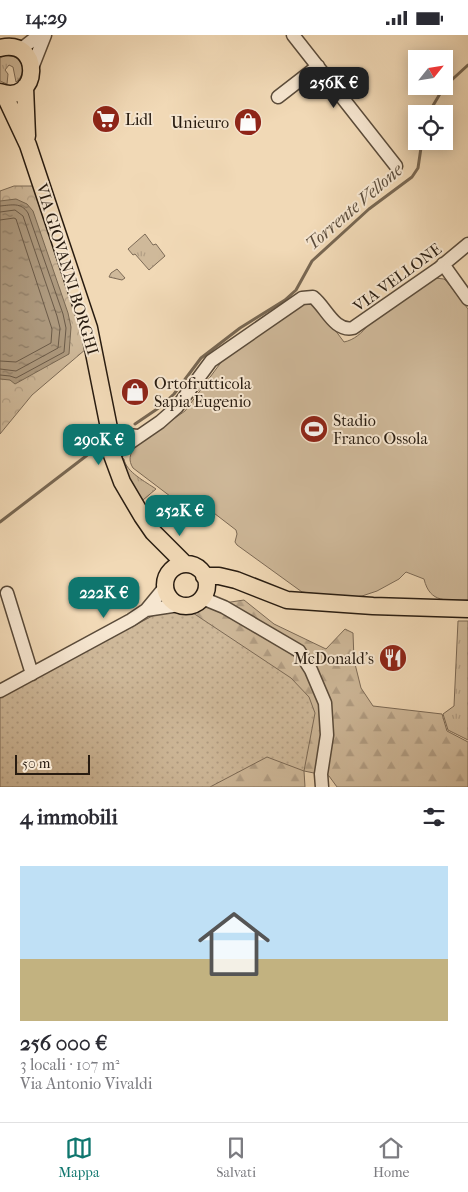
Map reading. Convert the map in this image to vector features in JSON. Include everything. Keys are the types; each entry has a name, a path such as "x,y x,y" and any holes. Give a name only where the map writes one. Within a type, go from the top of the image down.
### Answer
{"main road":[{"path":"2,93 19,92 25,87 29,82 32,68 30,61 11,45"},
{"name":"VIA GIOVANNI BORGHI","path":"25,87 28,145"},
{"name":"VIA GIOVANNI BORGHI","path":"2,93 28,145 89,328 112,443 112,455 122,482 153,532 185,564"},
{"name":"VIA GIOVANNI BORGHI","path":"153,532 167,580"},
{"path":"205,587 196,567 185,564 178,566 167,580 170,598 180,605 192,605 205,587 220,582 236,580 287,600 373,606 468,609"}],"street":[{"path":"11,45 39,35"},
{"path":"32,68 45,35"},
{"path":"293,35 396,166"},
{"path":"278,97 318,66"},
{"name":"VIA VELLONE","path":"112,455 160,422 177,407 211,361 302,298 313,297 338,326 346,329 352,328 438,269 468,244"},
{"path":"443,264 468,299"},
{"path":"109,429 127,435 138,436"},
{"path":"0,691 146,610 167,580"},
{"path":"205,587 224,607 299,651 311,671 325,703 327,735 321,774 322,787"},
{"path":"7,593 32,674"},
{"path":"146,610 180,605"}],"green space":[{"path":"4,55 16,57 21,63 22,73 16,82 13,67 9,65 5,70 8,74 7,84 0,81 0,58"},
{"path":"14,186 33,186 86,349 32,395 0,434 0,191"},
{"path":"145,234 165,256 149,270 128,249"},
{"path":"117,269 125,278 122,280 109,277"},
{"name":"Stadio Franco Ossola","path":"435,278 444,279 468,309 468,600 446,600 435,597 430,593 424,579 406,572 399,579 377,591 362,596 348,598 302,592 237,545 235,542 236,530 210,510 206,509 202,514 191,515 191,512 133,468 130,457 134,447 185,411 222,361 297,307 310,303 317,306 344,342 358,336 368,325"},
{"path":"122,458 132,472 156,489 143,500 126,477"},
{"path":"244,600 274,624 326,649 345,629 353,633 354,660 361,688 373,706 442,714 447,731 468,742 468,787 337,787 329,776 304,771 305,787 0,787 0,697 158,613"},
{"path":"187,609 291,678 309,697 315,713 304,771 267,757 210,787 0,787 0,697 158,613"},
{"path":"458,621 468,621 468,740 448,730 443,714 454,706"}],"water":[{"path":"16,199 27,204 33,211 68,313 71,327 69,354 15,384 10,380 0,379 0,201"}],"waterway":[{"name":"Torrente Vellone","path":"433,105 444,87 468,65"},
{"name":"Torrente Vellone","path":"135,424 160,407 174,394 201,358 240,328 285,300 296,290 312,261 369,209 412,177 418,168 421,150"},
{"name":"Torrente Vellone","path":"0,522 90,453"}],"place":[{"name":"Lidl","path":"106,119"},
{"name":"Unieuro","path":"248,122"},
{"name":"Ortofrutticola Sapia Eugenio","path":"135,392"},
{"name":"Stadio Franco Ossola","path":"314,429"},
{"name":"McDonald's","path":"393,658"}]}
